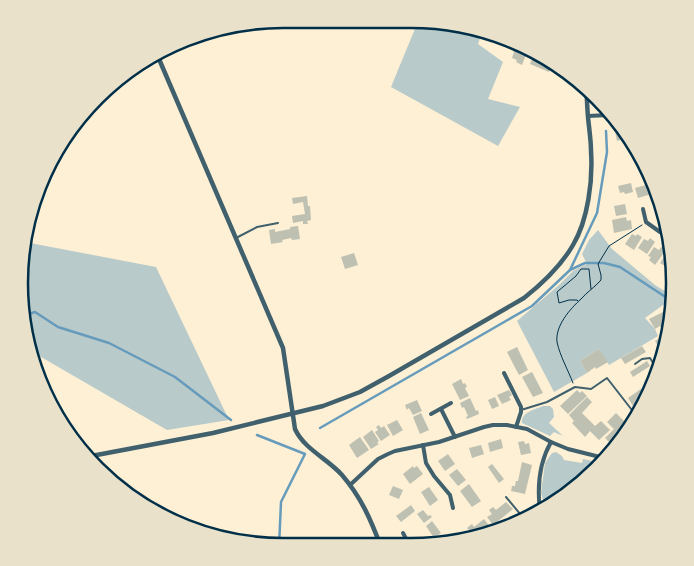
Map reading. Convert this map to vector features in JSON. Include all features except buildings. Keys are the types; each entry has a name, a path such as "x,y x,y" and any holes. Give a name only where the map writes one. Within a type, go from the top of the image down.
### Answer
{"street":[{"path":"159,60 283,348 295,429 307,445 330,464 350,485 370,516 378,538"},
{"path":"95,455 213,433 323,406 360,392 524,298 540,285 561,263 574,244 585,214 591,179 587,98"},
{"path":"588,116 603,115"},
{"path":"644,209 646,222 662,232"},
{"path":"504,373 521,410 516,426"},
{"path":"431,414 451,403"},
{"path":"441,409 455,437"},
{"path":"350,485 378,459 395,451 423,446 493,425 516,426 576,452 599,456"},
{"path":"539,504 539,480 543,460 551,442"},
{"path":"423,446 426,463 450,496 453,508"},
{"path":"403,533 406,538"}],"lane":[{"path":"236,238 257,227 278,223"},
{"path":"635,364 650,358 653,363"},
{"path":"521,410 547,402 575,387 591,389 607,378 632,410"},
{"path":"506,497 520,514"}],"path":[{"path":"575,387 562,358 557,340 560,327 568,313 601,280 598,264 610,246 646,222"},
{"path":"578,301 569,300 559,303 557,292 576,276 580,269 589,269 591,290"}],"shaded area":[{"path":"415,28 461,32 480,37 478,44 503,62 488,99 520,107 498,146 391,87"},
{"path":"598,230 612,249 666,292 666,303 645,318 655,329 658,336 609,365 599,349 580,361 587,373 554,392 517,321 573,271 587,264 582,254 589,240"},
{"path":"31,243 156,267 229,420 167,430 38,355 32,333 28,300 28,266"},
{"path":"543,406 550,406 553,409 554,417 549,423 563,436 554,432 550,436 522,423 522,419 526,414"},
{"path":"556,452 564,460 582,463 583,459 594,461 567,486 543,501 541,493 545,463 552,453"}],"waterway":[{"path":"570,270 597,213 607,152 606,131"},
{"path":"320,428 532,306 570,270 585,263 604,263 620,267 666,297"},
{"path":"30,314 35,312 58,327 109,343 175,377 231,420"},
{"path":"257,435 305,454 281,502 279,538"}]}
